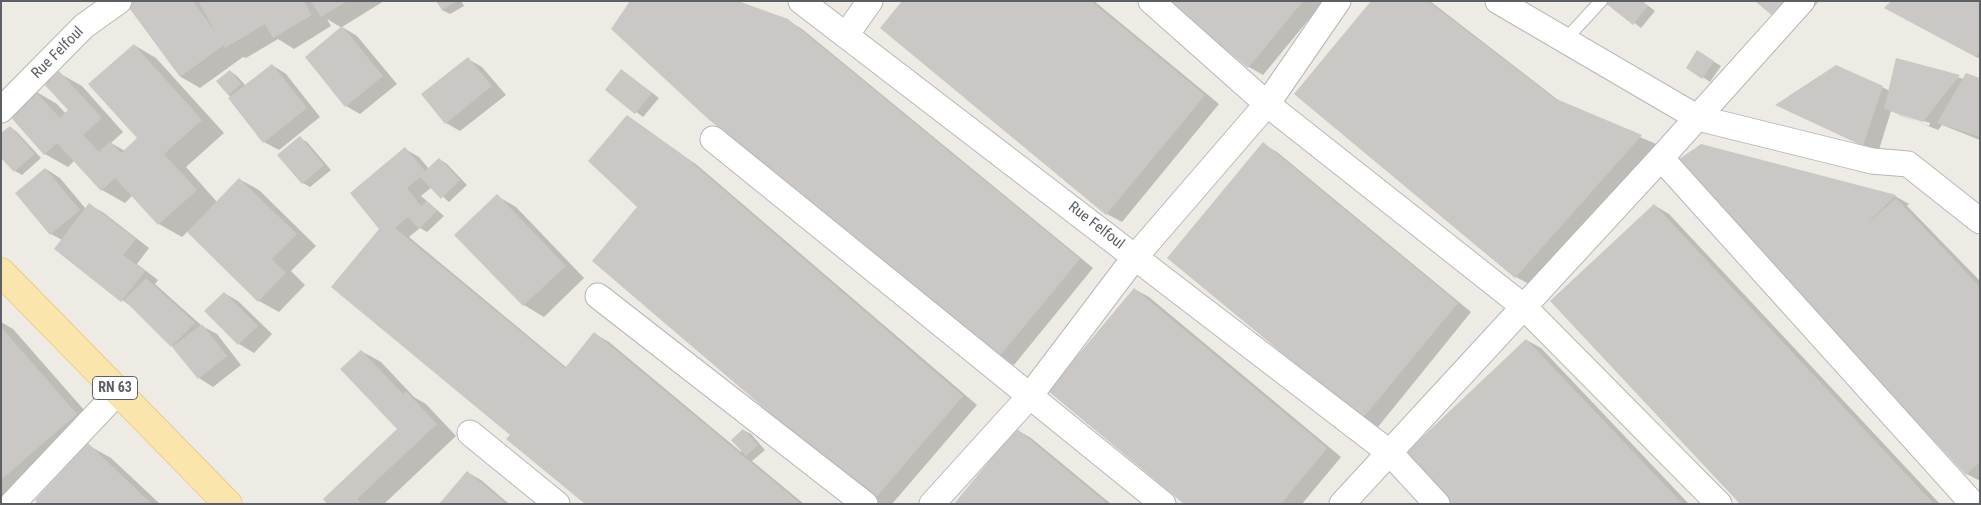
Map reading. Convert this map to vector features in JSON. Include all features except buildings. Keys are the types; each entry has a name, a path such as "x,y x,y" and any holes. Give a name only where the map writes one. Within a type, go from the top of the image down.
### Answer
{"main road":[{"name":"RN 63","path":"1,272 228,504"}],"street":[{"name":"Rue Felfoul","path":"1,110 84,26 119,1"},
{"name":"Rue Felfoul","path":"801,1 1390,453 1437,504"},
{"path":"846,35 870,1"},
{"path":"1151,1 1267,104 1524,307 1719,504"},
{"path":"932,504 1029,397 1135,257 1267,104 1338,1"},
{"path":"1498,1 1698,118 1872,161 1908,164 1979,218"},
{"path":"1342,504 1698,118 1802,1"},
{"path":"713,139 1163,504"},
{"path":"1661,158 1973,504"},
{"path":"598,296 865,504"},
{"path":"12,504 118,392"},
{"path":"470,433 557,504"}],"lane":[{"path":"1565,40 1601,1"}]}
